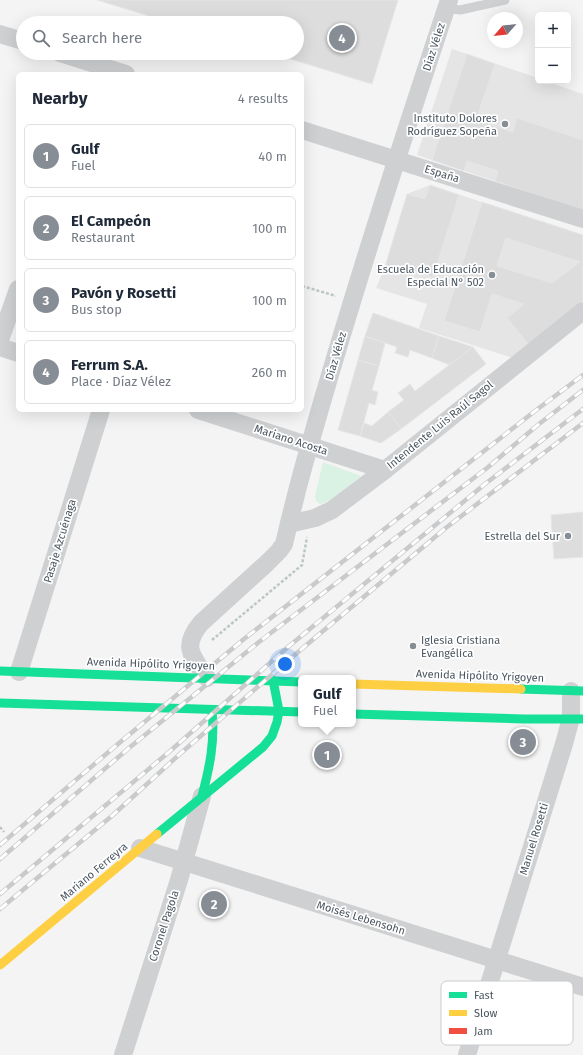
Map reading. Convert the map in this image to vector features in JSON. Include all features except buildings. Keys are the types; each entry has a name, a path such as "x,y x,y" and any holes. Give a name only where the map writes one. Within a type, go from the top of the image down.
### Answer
{"main road":[{"name":"Avenida Hipólito Yrigoyen","path":"0,671 298,682"},
{"name":"Mariano Ferreyra","path":"0,965 267,742 272,736 278,722 278,711 273,680"},
{"name":"Avenida Hipólito Yrigoyen","path":"356,684 577,691"},
{"path":"0,703 298,712"},
{"path":"202,796 210,769 213,752 214,734 212,710"},
{"path":"356,714 524,719 577,718"}],"street":[{"name":"Díaz Vélez","path":"192,656 190,639 201,623 279,551 284,544 309,445 352,302 396,160 448,4"},
{"path":"0,34 16,39"},
{"path":"71,60 84,68 112,72"},
{"name":"España","path":"304,131 583,218"},
{"path":"0,340 16,295"},
{"name":"Intendente Luis Raúl Sagol","path":"289,524 315,518 332,510 385,470 583,310"},
{"path":"0,347 16,352"},
{"name":"Pasaje Azcuénaga","path":"19,672 100,412"},
{"name":"Mariano Acosta","path":"204,412 385,470"},
{"path":"192,656 207,678"},
{"name":"Manuel Rosetti","path":"490,981 577,718 577,691"},
{"name":"Coronel Pagola","path":"122,1055 184,863 202,796"},
{"name":"Moisés Lebensohn","path":"140,848 564,981"},
{"name":"Moisés Lebensohn","path":"573,984 583,987"},
{"name":"Manuel Rosetti","path":"467,1055 470,1045"}],"lane":[{"path":"448,4 460,10 505,0"}],"path":[{"path":"304,287 352,302"},
{"path":"192,656 302,565 310,519"},
{"path":"0,827 4,832"}],"shaded area":[{"name":"Instituto Dolores Rodríguez Sopeña","path":"452,49 535,77 535,84 554,84 583,94 583,211 417,155"},
{"path":"430,185 583,235 583,301 513,358 419,328 427,304 376,288 384,270 407,194"}],"green space":[{"path":"323,462 361,476 331,500 320,504 316,501 315,496"}],"railway":[{"path":"0,845 244,639 583,375"},
{"path":"0,859 129,748 259,642 487,468 539,424 583,390"},
{"path":"0,894 169,752 288,647 485,484 583,409"},
{"path":"0,909 113,815 181,753 447,527 583,423"}],"traffic: fast":[{"path":"0,671 298,682"},
{"path":"157,834 263,747 272,736 279,711 273,680"},
{"path":"521,689 583,691"},
{"path":"0,703 298,712"},
{"path":"202,796 211,753 213,732 212,710"},
{"path":"356,714 524,719 583,719"}],"traffic: slow":[{"path":"356,684 521,689"},
{"path":"0,965 157,834"}],"place":[{"name":"Ferrum S.A.","path":"342,38"},
{"name":"Instituto Dolores Rodríguez Sopeña","path":"505,124"},
{"name":"Escuela de Educación Especial N° 502","path":"492,275"},
{"name":"Estrella del Sur","path":"568,536"},
{"name":"Iglesia Cristiana Evangélica","path":"413,646"},
{"name":"Pavón y Rosetti","path":"523,742"},
{"name":"Gulf","path":"327,755"},
{"name":"El Campeón","path":"214,904"}]}
